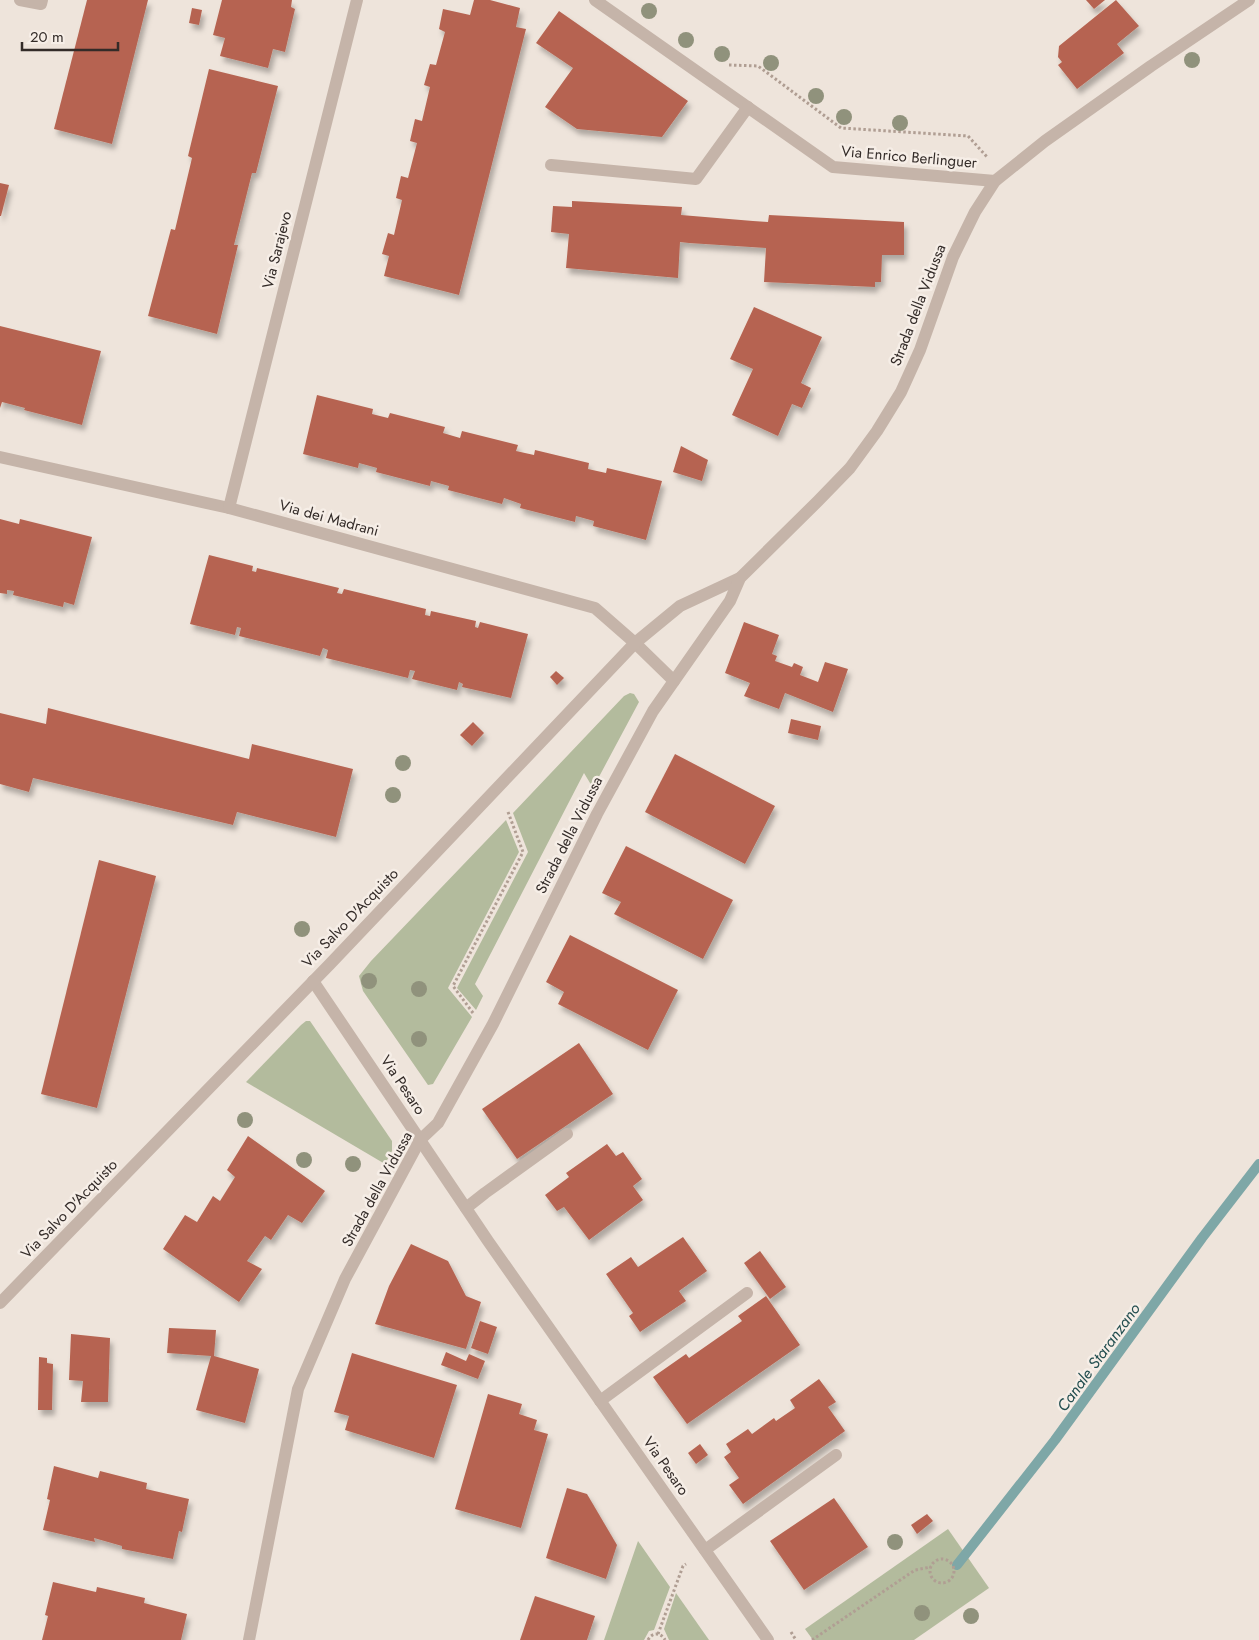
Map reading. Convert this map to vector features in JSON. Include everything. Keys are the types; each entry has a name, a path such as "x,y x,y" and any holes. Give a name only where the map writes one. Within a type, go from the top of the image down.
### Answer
{"street":[{"path":"20,0 40,4 42,0"},
{"name":"Via Sarajevo","path":"228,508 357,0"},
{"name":"Via Enrico Berlinguer","path":"595,0 833,167 1000,178"},
{"name":"Strada della Vidussa","path":"249,1640 298,1389 345,1279 420,1140 438,1123 493,1024 597,814 653,711 730,601 740,578 850,468 877,431 901,392 920,350 954,257 975,212 1000,178 1062,129 1249,0"},
{"path":"551,165 696,179 748,107"},
{"name":"Via dei Madrani","path":"0,457 228,508 595,608 635,643"},
{"name":"Via Salvo D'Acquisto","path":"0,1303 313,981 635,643 680,606 740,578"},
{"path":"635,643 674,681"},
{"name":"Via Pesaro","path":"313,981 466,1208 768,1640"},
{"path":"466,1208 567,1134"},
{"path":"600,1401 747,1293"},
{"path":"705,1550 836,1456"}],"path":[{"path":"720,64 758,66 841,128 968,136 1000,178"},
{"path":"493,1024 472,1012 453,986 523,852 508,812"},
{"path":"658,1634 683,1566 705,1550"},
{"path":"940,1559 946,1559 952,1564 953,1576 947,1582 940,1583 933,1579 930,1571 932,1567 933,1563 940,1559"},
{"path":"812,1640 916,1570 932,1567"},
{"path":"648,1640 650,1636 655,1634 660,1634 665,1640"}],"green space":[{"path":"630,693 634,694 639,702 593,788 584,773 475,984 483,996 476,1010 457,988 528,852 513,813 624,696"},
{"path":"506,820 519,852 448,988 472,1017 433,1084 428,1085 363,991 359,976 371,961"},
{"path":"306,1021 310,1021 392,1141 392,1151 385,1164 246,1082"},
{"path":"948,1529 989,1588 914,1640 813,1640 805,1629"},
{"path":"638,1541 670,1587 654,1630 649,1631 644,1640 604,1640"},
{"path":"676,1593 709,1640 669,1640 664,1629"}],"building":[{"path":"87,0 148,0 112,144 54,129"},
{"path":"222,0 292,0 291,7 295,9 285,52 273,49 268,68 220,56 225,38 213,35"},
{"path":"474,0 490,0 520,8 516,27 526,29 459,295 384,276 389,256 382,254 388,233 394,235 402,200 396,198 401,176 408,178 417,143 410,141 415,119 422,121 430,87 424,85 430,64 436,65 445,32 439,29 443,9 470,15"},
{"path":"1086,0 1105,0 1094,9"},
{"path":"1116,0 1139,26 1117,44 1124,53 1077,89 1058,65 1062,62 1058,57 1059,46"},
{"path":"192,8 202,10 199,25 189,23"},
{"path":"559,11 688,101 662,137 577,129 545,107 573,68 536,43"},
{"path":"209,69 278,86 256,173 252,173 234,245 238,245 217,334 148,316 171,229 175,230 192,158 188,156"},
{"path":"0,183 9,185 1,216 0,216"},
{"path":"572,201 682,207 681,215 768,222 769,215 904,222 904,255 882,255 881,282 875,282 875,287 764,282 766,248 680,242 678,278 566,268 569,234 551,232 553,206 572,207"},
{"path":"754,307 822,337 801,383 811,388 802,408 792,404 778,436 732,415 753,369 730,359"},
{"path":"0,326 101,351 82,425 24,410 25,408 2,402 0,408"},
{"path":"317,395 373,409 372,414 388,418 390,413 445,427 443,433 460,438 462,431 518,445 516,451 534,455 535,450 589,463 588,469 606,473 607,468 662,481 646,540 593,526 594,521 576,516 575,522 520,508 521,504 504,498 502,504 448,490 449,486 431,481 430,486 376,472 377,468 359,463 358,468 303,454"},
{"path":"681,446 708,460 702,481 673,472"},
{"path":"0,519 19,524 20,519 92,537 74,605 64,602 63,607 13,595 14,591 7,590 7,594 0,593"},
{"path":"209,555 253,566 252,571 256,572 257,568 339,588 337,593 342,594 344,589 426,609 425,615 430,616 431,611 476,621 475,627 478,628 480,622 528,634 511,698 462,687 463,684 459,682 457,690 412,679 415,671 410,670 408,678 326,658 328,650 323,648 320,656 239,636 241,628 237,627 235,635 190,624"},
{"path":"744,622 779,635 772,654 777,656 775,661 792,667 794,663 803,667 800,675 818,682 825,662 848,669 833,712 785,693 779,709 744,696 750,683 725,673"},
{"path":"556,671 564,678 557,685 550,677"},
{"path":"48,708 249,759 252,744 353,769 336,837 237,812 233,825 33,778 29,792 0,784 0,713 46,724"},
{"path":"791,719 821,726 818,740 788,733"},
{"path":"473,722 484,733 472,746 460,735"},
{"path":"675,754 775,806 745,864 645,812"},
{"path":"626,846 733,900 703,959 614,914 621,902 602,893"},
{"path":"99,860 156,876 97,1108 41,1094"},
{"path":"570,935 678,990 648,1050 558,1004 564,992 546,982"},
{"path":"579,1043 613,1094 517,1159 482,1109"},
{"path":"248,1136 325,1191 302,1223 288,1215 271,1240 265,1236 247,1261 262,1269 239,1302 163,1249 185,1215 197,1222 213,1196 220,1201 235,1177 227,1170"},
{"path":"607,1144 616,1156 623,1152 642,1179 633,1186 643,1200 589,1240 564,1207 557,1211 545,1195 569,1177 566,1173"},
{"path":"683,1237 707,1271 679,1291 686,1301 640,1332 629,1316 633,1313 606,1274 631,1257 638,1267"},
{"path":"411,1244 448,1261 466,1296 481,1302 466,1349 375,1324 389,1286"},
{"path":"760,1251 786,1287 770,1299 744,1263"},
{"path":"766,1296 800,1345 687,1424 653,1377 686,1354 689,1358 742,1321 738,1316"},
{"path":"480,1321 497,1327 488,1354 471,1348"},
{"path":"169,1328 216,1330 214,1356 259,1369 245,1423 196,1410 211,1356 167,1353"},
{"path":"71,1334 110,1338 108,1402 81,1402 83,1381 69,1380"},
{"path":"446,1352 466,1361 469,1354 485,1361 478,1379 441,1365"},
{"path":"352,1353 457,1385 434,1458 345,1430 349,1416 334,1412"},
{"path":"39,1357 47,1358 47,1363 53,1364 52,1410 38,1410"},
{"path":"819,1379 836,1402 828,1407 845,1431 743,1504 729,1485 739,1478 724,1457 731,1452 726,1444 748,1429 752,1434 774,1418 776,1421 795,1408 790,1400"},
{"path":"488,1394 522,1404 519,1414 537,1420 534,1430 548,1434 521,1528 455,1509"},
{"path":"700,1444 708,1455 696,1464 688,1453"},
{"path":"54,1466 98,1478 100,1471 147,1483 146,1489 189,1499 182,1532 179,1531 173,1559 122,1549 122,1546 94,1538 95,1542 43,1530 50,1500 47,1499"},
{"path":"567,1488 587,1494 617,1545 606,1579 546,1558"},
{"path":"834,1498 868,1547 804,1590 770,1541"},
{"path":"927,1514 933,1521 917,1534 911,1525"},
{"path":"53,1582 96,1592 97,1587 145,1598 144,1603 187,1614 181,1640 42,1640 48,1616 45,1615"},
{"path":"535,1596 595,1616 587,1640 520,1640"}],"waterway":[{"name":"Canale Staranzano","path":"957,1565 1055,1440 1202,1238 1259,1164"}]}
